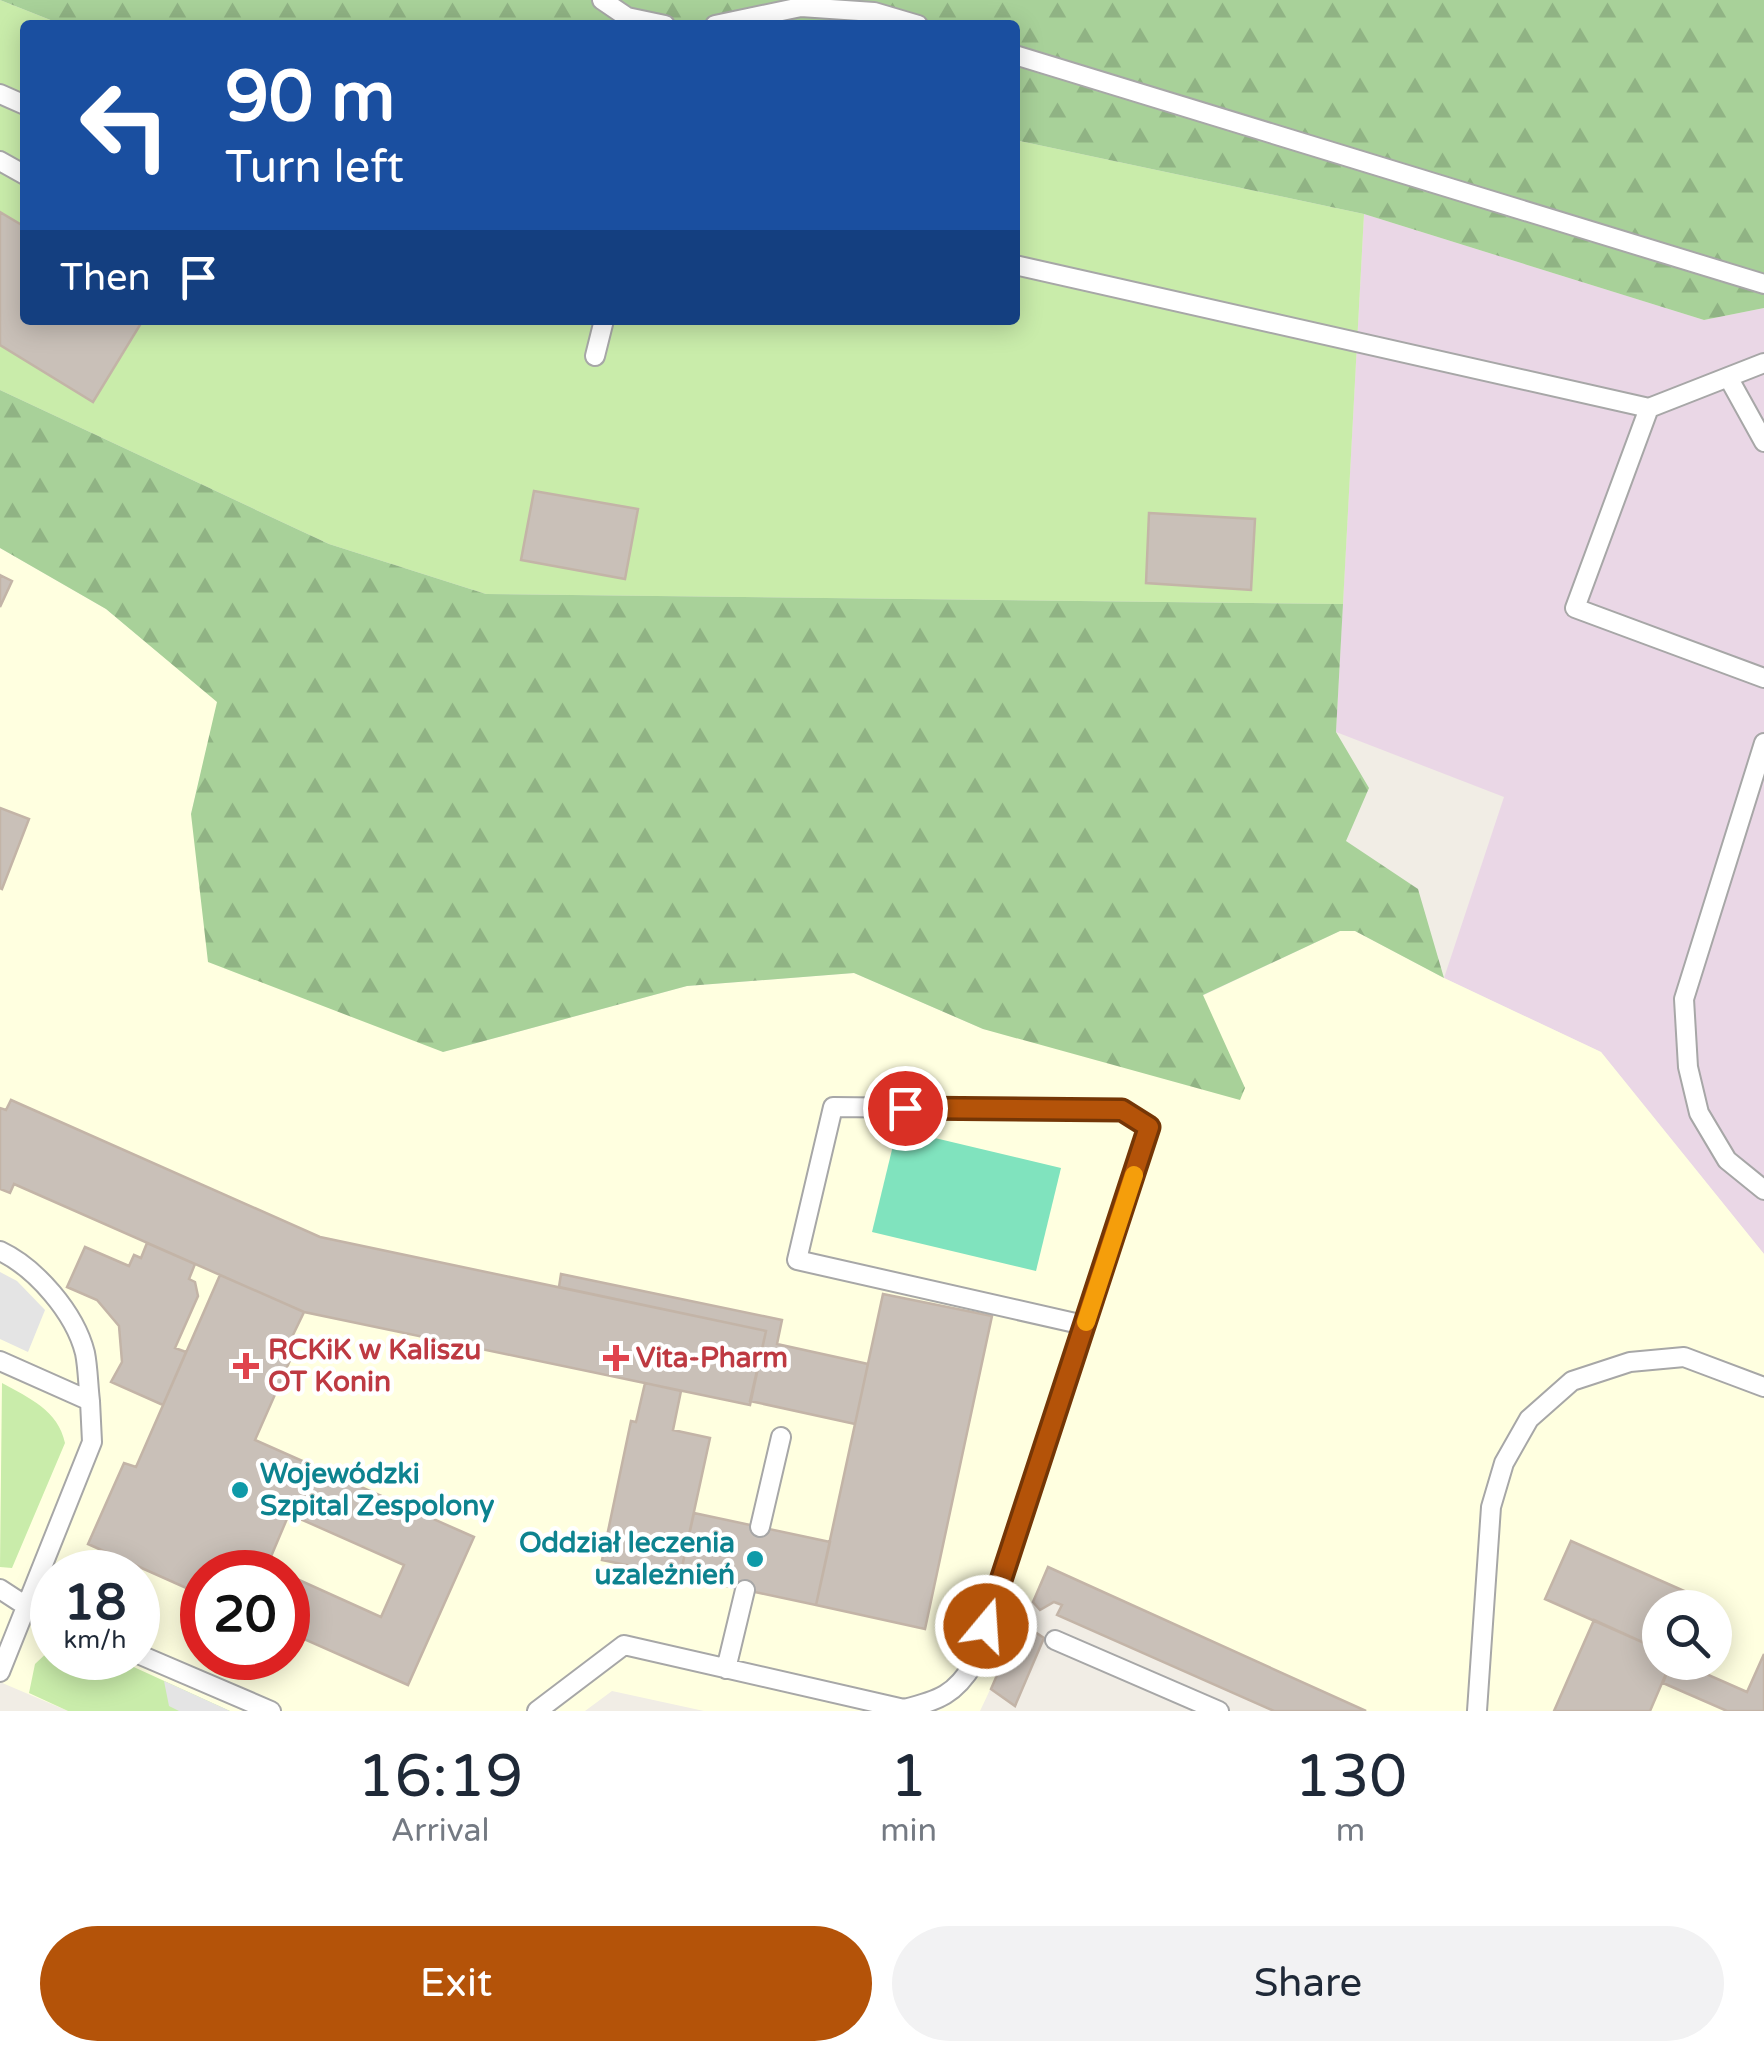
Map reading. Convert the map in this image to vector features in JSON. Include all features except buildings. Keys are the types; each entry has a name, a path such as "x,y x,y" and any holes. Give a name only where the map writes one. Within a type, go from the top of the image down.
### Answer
{"lane":[{"path":"602,0 627,18 638,20"},
{"path":"739,20 801,7 874,12 901,20"},
{"path":"1020,57 1764,284"},
{"path":"1020,266 1649,408 1764,363"},
{"path":"595,356 603,325"},
{"path":"1728,377 1764,442"},
{"path":"1649,408 1576,608 1764,678"},
{"path":"1764,743 1684,999 1688,1068 1700,1113 1727,1160 1764,1190"},
{"path":"537,1711 624,1645 904,1709 931,1702 961,1685 974,1663 1149,1127 1122,1110 832,1108 798,1260 1084,1326"},
{"path":"0,1251 21,1261 68,1314 84,1352 92,1442 0,1672"},
{"path":"1477,1711 1491,1507 1504,1462 1530,1419 1572,1381 1630,1362 1684,1356 1764,1386"},
{"path":"0,1361 90,1401"},
{"path":"760,1527 781,1437"},
{"path":"0,1589 30,1608"},
{"path":"726,1669 745,1590"},
{"path":"1055,1640 1219,1711"},
{"path":"160,1663 271,1711"}],"shaded area":[{"path":"1364,214 1704,320 1764,308 1764,1254 1601,1052 1444,978 1504,797 1336,732"},
{"path":"0,548 106,609 218,702 191,814 443,1052 687,986 854,973 983,1029 1245,1088 1202,996 1340,931 1355,931 1601,1052 1764,1254 1764,1711 1366,1711 1048,1567 980,1711 704,1711 612,1691 585,1711 68,1711 0,1682"},
{"path":"0,1272 17,1281 45,1310 28,1352 0,1339"},
{"path":"164,1681 230,1711 179,1711 169,1706"}],"green space":[{"path":"0,0 50,20 20,20 20,325 1020,325 1020,141 1364,214 1343,604 486,594 329,544 0,390"},
{"path":"0,0 1764,0 1764,308 1704,320 1364,214 1020,141 1020,20 50,20"},
{"path":"0,390 329,544 486,594 1343,604 1336,732 1369,788 1346,841 1418,889 1444,978 1355,931 1340,931 1203,995 1245,1088 1240,1100 983,1029 854,973 687,986 443,1052 208,962 191,814 217,702 106,609 0,548"},
{"path":"897,1129 1061,1168 1036,1271 872,1232"},
{"path":"2,1383 49,1413 65,1443 12,1568 0,1567"},
{"path":"160,1679 230,1711 68,1711 29,1693 32,1680"}],"slow traffic":[{"path":"1086,1322 1134,1175"}],"place":[{"name":"Vita-Pharm","path":"616,1358"},
{"name":"RCKiK w Kaliszu OT Konin","path":"246,1366"},
{"name":"Wojewódzki Szpital Zespolony","path":"240,1490"},
{"name":"Oddział leczenia uzależnień","path":"755,1559"}],"route":[{"path":"905,1108 1122,1110 1149,1127 986,1626"}]}
